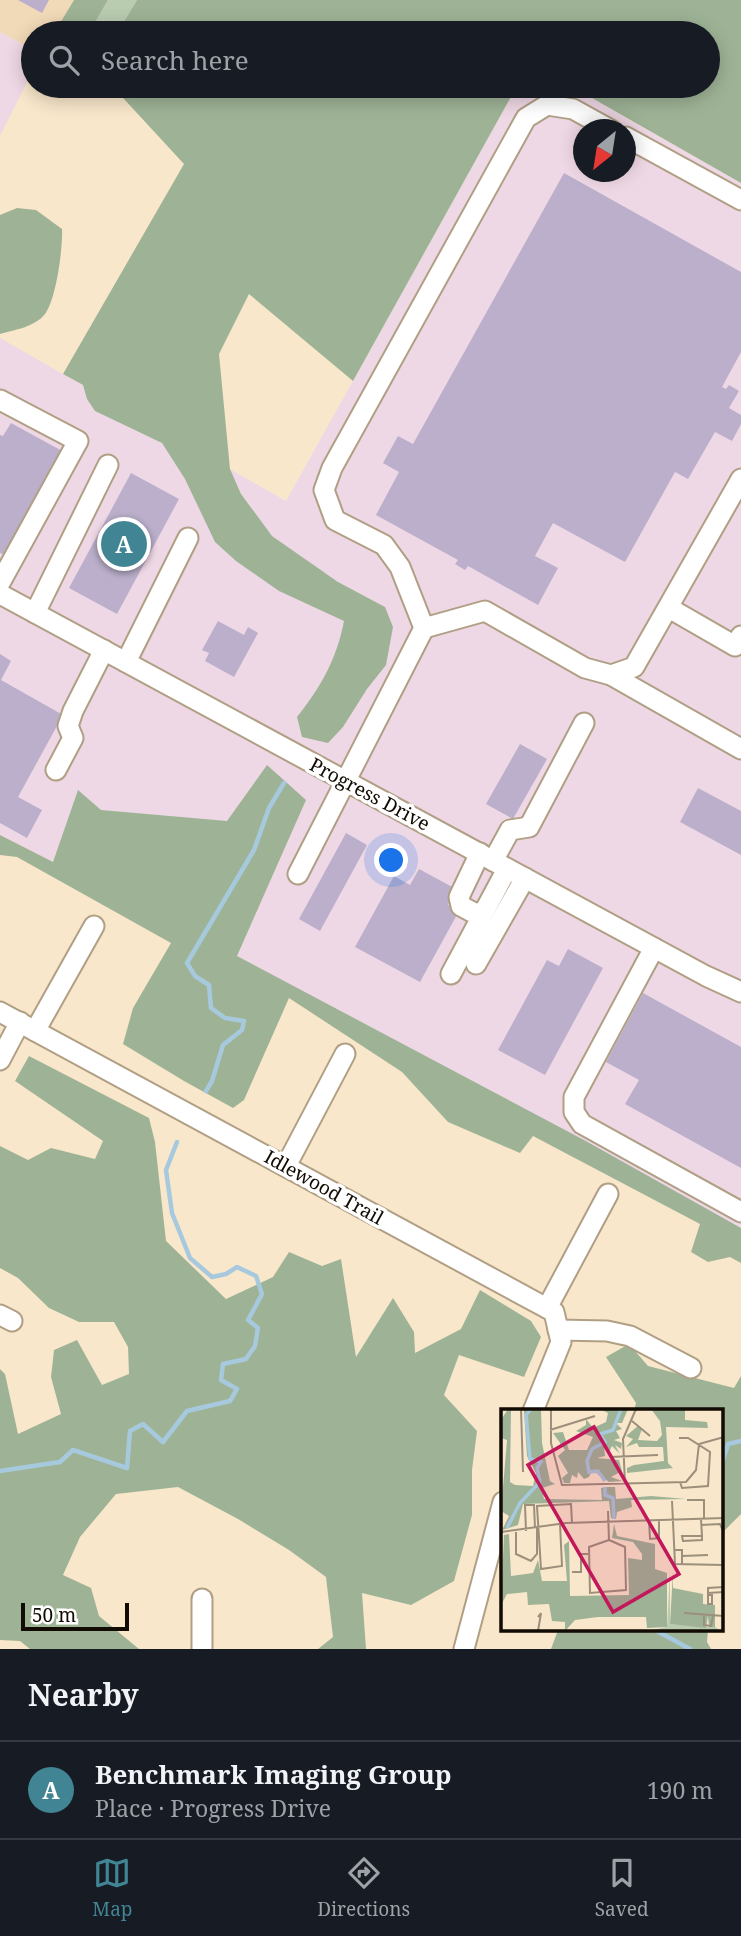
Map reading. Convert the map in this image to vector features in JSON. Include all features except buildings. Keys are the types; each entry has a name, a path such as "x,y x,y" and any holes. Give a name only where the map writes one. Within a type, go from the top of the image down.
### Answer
{"street":[{"path":"424,628 400,566 384,545 335,520 324,490 332,468 526,118 547,105 573,109 591,119"},
{"path":"636,143 741,200"},
{"path":"0,400 78,441 0,583"},
{"path":"34,613 108,465"},
{"path":"611,675 634,667 741,478"},
{"path":"125,662 188,538"},
{"name":"Progress Drive","path":"0,594 654,948 741,992"},
{"path":"669,608 739,643"},
{"path":"298,874 424,628 485,611 585,668 611,675 741,749"},
{"path":"56,770 73,738 68,726 72,711 104,650"},
{"path":"484,911 476,914 461,906 459,897 493,861 510,830 529,827 584,723"},
{"path":"451,974 484,911 493,861"},
{"path":"476,964 525,878"},
{"path":"0,1060 27,1027 94,926"},
{"path":"654,948 574,1097 574,1112 582,1124 741,1212"},
{"name":"Idlewood Trail","path":"0,1012 547,1308"},
{"path":"286,1166 345,1054"},
{"path":"534,1409 561,1342 554,1312 547,1308 608,1194"},
{"path":"558,1329 607,1331 629,1336 691,1368"},
{"path":"464,1649 501,1510"},
{"path":"202,1599 202,1649"}],"shaded area":[{"path":"0,0 74,0 61,21 21,21 21,43 0,32"},
{"path":"0,32 21,43 21,94 0,136"},
{"path":"510,98 592,98 629,119 573,119 573,182 636,182 636,123 741,183 741,1229 383,1034 0,835 0,338 286,501"}],"green space":[{"path":"74,0 108,0 96,21 61,21"},
{"path":"108,0 137,0 124,21 96,21"},
{"path":"137,0 741,0 741,183 636,123 636,119 629,119 592,98 720,98 720,21 124,21"},
{"path":"123,98 510,98 353,381 249,294 219,354 230,469 241,494 272,536 338,582 385,607 393,627 386,665 343,727 328,743 302,737 297,717 327,672 344,621 279,591 236,561 215,542 185,479 162,443 95,411 87,399 83,385 63,374 184,164"},
{"path":"17,208 36,210 62,229 60,261 52,297 45,314 30,325 0,334 0,215"},
{"path":"267,765 306,800 237,956 584,1140 741,1228 741,1263 730,1257 708,1262 691,1252 700,1224 533,1136 520,1153 448,1122 402,1072 289,998 244,1100 233,1108 123,1044 133,1008 171,943 17,857 0,855 0,835 53,862 78,790 101,810 227,821"},
{"path":"29,1056 149,1118 155,1142 166,1241 226,1299 273,1277 289,1252 322,1266 341,1259 356,1357 393,1298 414,1332 415,1353 461,1329 480,1290 531,1321 541,1337 524,1377 459,1355 444,1395 477,1431 472,1470 472,1515 454,1581 411,1605 362,1593 366,1649 318,1649 333,1637 326,1577 289,1550 178,1487 116,1494 80,1537 63,1575 91,1588 99,1616 139,1649 30,1649 20,1641 0,1640 0,1369 5,1374 18,1434 61,1414 51,1377 54,1350 77,1340 102,1385 129,1374 128,1347 114,1322 79,1322 49,1308 18,1278 0,1268 0,1146 28,1160 51,1148 95,1159 103,1141 15,1081"},
{"path":"629,1344 648,1366 734,1388 741,1376 741,1514 724,1531 724,1409 634,1409 636,1403 606,1357"},
{"path":"557,1632 708,1632 707,1642 711,1649 551,1649"}],"waterway":[{"path":"206,1091 212,1081 223,1045 242,1030 244,1021 225,1018 211,1008 209,985 195,976 187,963 254,850 269,808 284,783"},
{"path":"0,1471 60,1462 73,1450 127,1468 130,1431 143,1424 163,1442 187,1411 230,1401 237,1389 221,1380 223,1364 246,1359 255,1346 258,1328 248,1320 262,1294 256,1276 237,1267 226,1274 212,1277 190,1258 172,1213 166,1170 177,1142"},
{"path":"724,1457 728,1444 741,1441"},
{"path":"659,1632 690,1649"}],"place":[{"name":"Benchmark Imaging Group","path":"124,544"}]}
